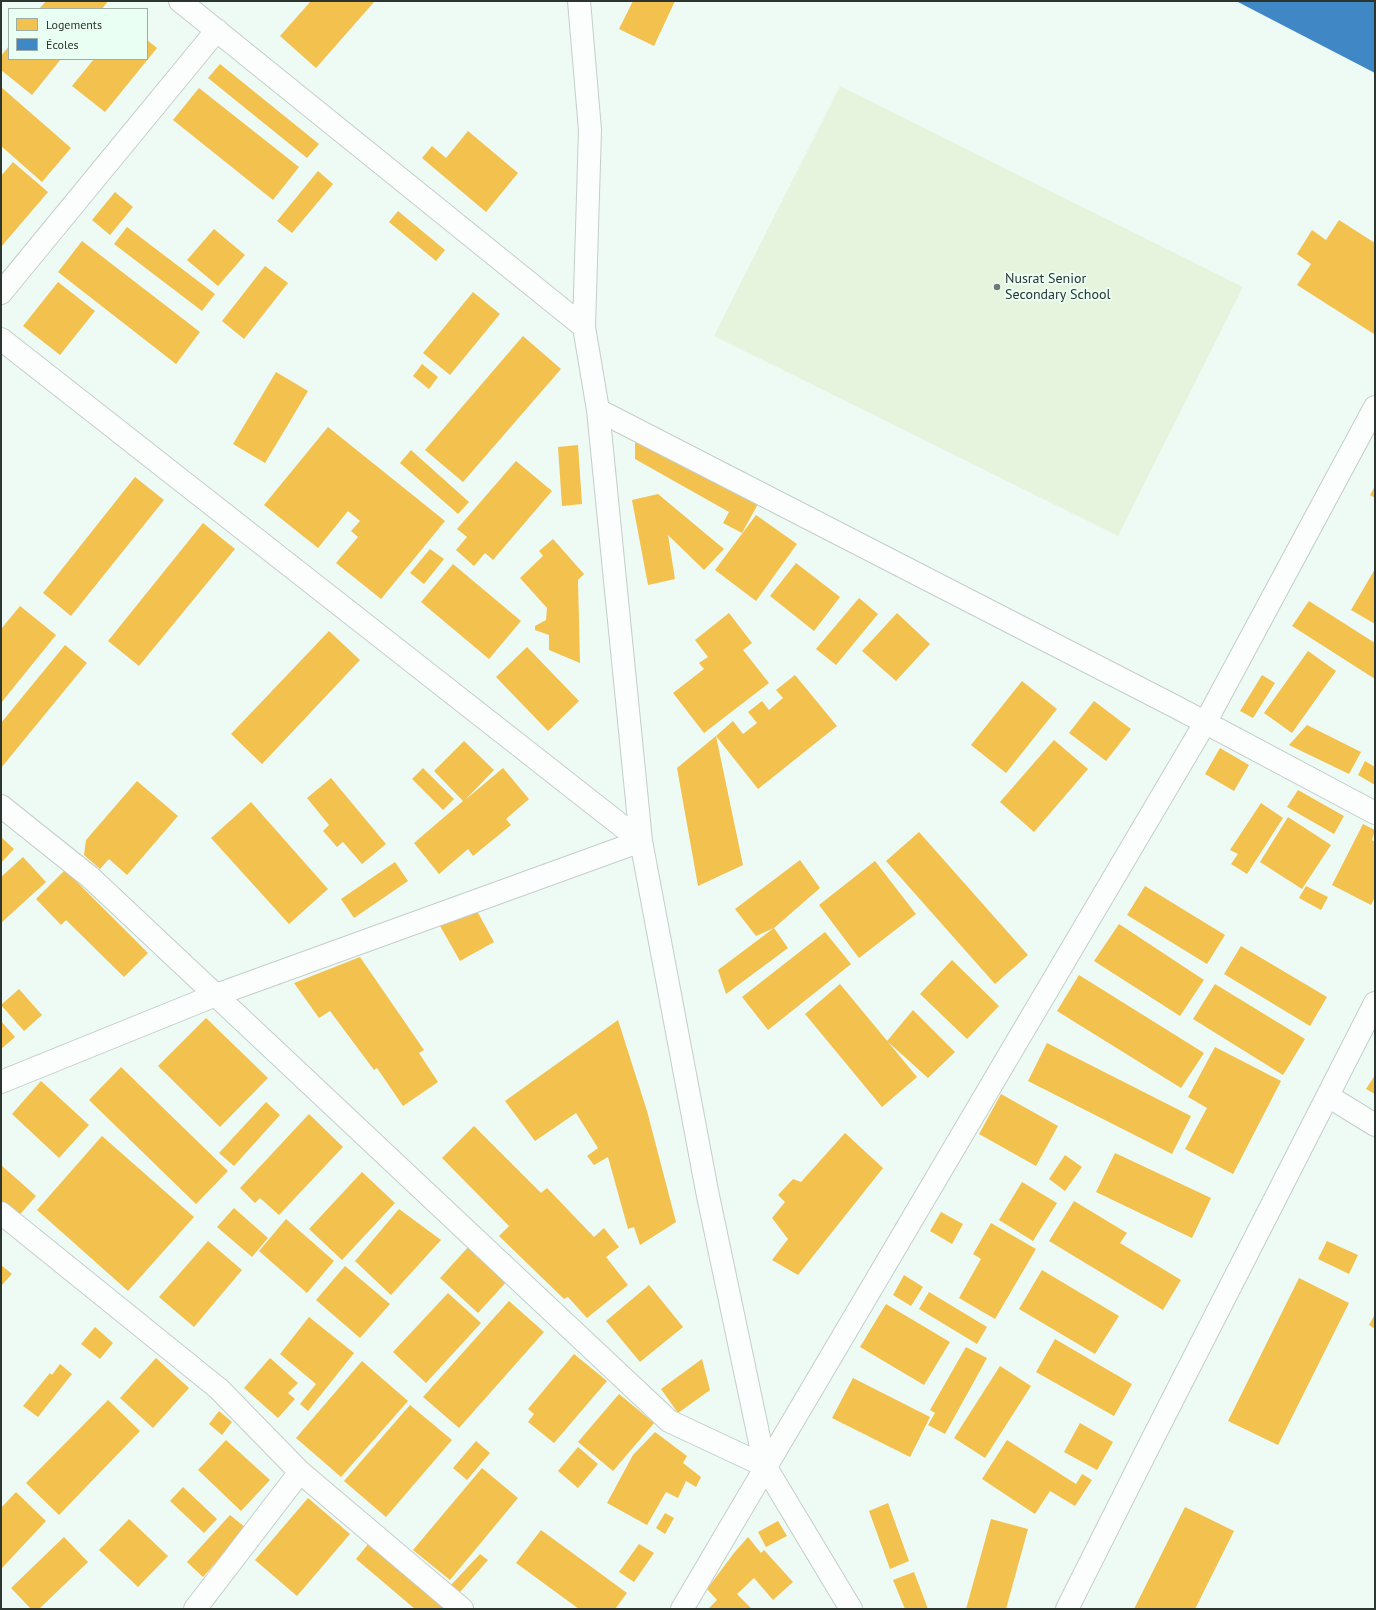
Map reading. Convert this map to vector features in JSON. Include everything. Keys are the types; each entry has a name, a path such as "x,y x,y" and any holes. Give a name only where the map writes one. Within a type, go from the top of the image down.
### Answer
{"street":[{"path":"180,1 584,327"},
{"path":"579,1 590,130 584,327 598,410 641,841 706,1190 766,1466 851,1609"},
{"path":"1,292 217,30"},
{"path":"1,339 641,841"},
{"path":"682,1609 1205,723 1375,407"},
{"path":"598,410 1205,723 1375,813"},
{"path":"1,806 90,877 669,1421 766,1466"},
{"path":"1,1082 216,995 641,841"},
{"path":"1067,1609 1375,1003"},
{"path":"1328,1096 1375,1125"},
{"path":"1,1212 219,1389 300,1472 462,1609"},
{"path":"195,1609 300,1472"}],"green space":[{"path":"840,86 1243,287 1118,536 714,336"}],"building: Logements":[{"path":"46,1 108,1 103,8 40,8"},
{"path":"311,1 375,1 316,68 280,36"},
{"path":"633,1 675,1 654,46 619,29"},
{"path":"148,41 157,48 148,59"},
{"path":"8,47 8,60 60,60 32,95 1,70 1,56"},
{"path":"93,60 147,60 105,112 72,86"},
{"path":"220,64 319,144 307,158 208,78"},
{"path":"1,87 71,148 42,182 1,146"},
{"path":"199,88 299,167 273,200 173,120"},
{"path":"468,131 518,173 486,212 422,158 432,146 446,158"},
{"path":"13,162 48,192 1,247 1,176"},
{"path":"318,171 333,184 292,233 277,221"},
{"path":"115,192 133,207 110,235 92,220"},
{"path":"398,211 445,250 436,261 389,222"},
{"path":"1339,220 1375,243 1374,334 1297,285 1311,264 1297,254 1312,230 1326,240"},
{"path":"127,227 215,294 202,311 114,244"},
{"path":"214,229 245,255 218,286 187,260"},
{"path":"82,241 200,332 176,364 58,272"},
{"path":"265,266 288,283 244,339 222,321"},
{"path":"58,282 95,311 60,355 23,326"},
{"path":"473,292 500,314 450,375 423,353"},
{"path":"523,336 561,369 463,482 425,450"},
{"path":"422,364 438,377 429,389 413,376"},
{"path":"276,372 308,391 265,463 233,444"},
{"path":"328,427 445,521 381,599 336,563 358,537 351,531 360,521 348,511 318,548 264,505"},
{"path":"635,436 758,504 742,533 723,523 729,512 635,459"},
{"path":"578,445 582,504 562,506 558,447"},
{"path":"411,450 469,502 458,514 400,463"},
{"path":"516,461 552,491 493,560 485,553 474,566 456,550 467,537 457,529"},
{"path":"135,477 164,500 71,616 43,593"},
{"path":"1375,486 1375,498 1370,495"},
{"path":"658,494 724,549 704,570 668,535 675,579 648,585 632,500"},
{"path":"756,515 797,544 756,601 715,570"},
{"path":"203,523 235,549 139,666 108,641"},
{"path":"553,539 584,574 578,580 580,663 549,650 549,635 535,630 535,626 546,620 547,608 520,578 543,556 539,551"},
{"path":"430,549 444,559 424,584 410,573"},
{"path":"796,563 840,597 814,631 770,596"},
{"path":"453,564 521,621 489,659 421,602"},
{"path":"1375,569 1375,624 1351,610"},
{"path":"859,598 878,614 836,665 816,649"},
{"path":"1309,601 1375,643 1375,679 1292,626"},
{"path":"20,606 56,635 1,703 1,629"},
{"path":"729,613 752,643 743,650 769,683 704,733 673,693 704,669 699,663 708,657 695,640"},
{"path":"897,613 930,644 896,681 862,651"},
{"path":"329,631 360,660 262,764 231,734"},
{"path":"65,645 87,663 1,768 1,723"},
{"path":"527,647 579,701 548,731 496,677"},
{"path":"1308,651 1336,671 1292,733 1264,713"},
{"path":"795,675 837,726 758,789 716,736 733,721 743,734 757,723 748,712 762,701 769,710 783,698 776,690"},
{"path":"1262,675 1275,683 1253,718 1240,711"},
{"path":"1022,681 1057,709 1006,773 971,745"},
{"path":"1094,701 1131,729 1106,761 1069,733"},
{"path":"1307,725 1361,752 1349,774 1289,745"},
{"path":"716,736 743,865 698,886 677,768"},
{"path":"1054,740 1088,769 1034,832 1000,802"},
{"path":"464,741 494,770 465,800 503,768 529,799 506,819 511,825 473,856 468,849 439,874 414,843 463,801 434,771"},
{"path":"1220,748 1249,765 1234,791 1205,774"},
{"path":"1365,761 1375,767 1375,785 1358,775"},
{"path":"423,768 454,799 443,810 412,779"},
{"path":"331,778 386,844 362,864 343,842 337,847 323,831 329,825 307,798"},
{"path":"137,781 178,816 127,875 109,859 100,869 84,855 86,840"},
{"path":"1298,790 1344,816 1334,834 1287,807"},
{"path":"251,802 328,889 289,924 211,838"},
{"path":"1261,803 1283,818 1247,874 1231,864 1238,854 1230,850"},
{"path":"1288,817 1331,845 1302,889 1260,862"},
{"path":"1363,824 1375,830 1372,840 1375,842 1375,897 1371,905 1332,885"},
{"path":"919,832 1028,955 995,984 886,861"},
{"path":"1,837 14,849 1,863"},
{"path":"23,857 46,882 1,923 1,877"},
{"path":"800,860 820,888 774,928 756,936 735,909"},
{"path":"875,861 916,914 859,958 819,905"},
{"path":"395,862 408,881 354,918 341,899"},
{"path":"65,870 148,953 124,977 66,920 61,925 36,899"},
{"path":"1145,886 1225,935 1207,964 1127,915"},
{"path":"1306,886 1328,897 1321,910 1299,898"},
{"path":"477,911 494,942 460,961 440,926"},
{"path":"1119,924 1204,980 1180,1016 1094,961"},
{"path":"774,928 788,948 726,994 718,970"},
{"path":"825,932 851,964 768,1030 742,997"},
{"path":"1241,946 1327,997 1310,1026 1224,974"},
{"path":"360,957 424,1050 419,1053 438,1082 403,1106 377,1068 374,1070 330,1011 319,1018 294,983"},
{"path":"952,960 999,1006 967,1039 920,994"},
{"path":"1079,975 1204,1053 1181,1088 1057,1011"},
{"path":"840,984 917,1077 882,1107 805,1014"},
{"path":"1215,984 1305,1039 1283,1075 1193,1019"},
{"path":"19,989 42,1015 24,1031 1,1005"},
{"path":"913,1010 955,1052 928,1078 887,1041"},
{"path":"206,1018 268,1078 220,1127 158,1066"},
{"path":"618,1020 647,1111 676,1222 640,1245 634,1227 628,1229 608,1157 594,1165 587,1156 598,1148 576,1113 535,1141 505,1101"},
{"path":"1,1021 15,1037 1,1049"},
{"path":"1047,1043 1191,1116 1172,1154 1028,1081"},
{"path":"1215,1047 1281,1081 1233,1174 1185,1149 1207,1108 1188,1097"},
{"path":"121,1067 228,1171 196,1204 89,1100"},
{"path":"1375,1075 1375,1094 1366,1089"},
{"path":"41,1081 89,1125 59,1158 12,1114"},
{"path":"1001,1094 1058,1126 1036,1166 979,1134"},
{"path":"266,1102 280,1115 234,1166 219,1153"},
{"path":"309,1114 343,1147 279,1215 260,1198 255,1203 240,1188"},
{"path":"474,1126 541,1193 547,1188 594,1237 604,1228 619,1247 606,1257 628,1285 587,1318 568,1297 564,1299 499,1236 509,1226 442,1158"},
{"path":"845,1133 883,1168 798,1275 772,1260 788,1239 772,1218 785,1202 778,1195 793,1179 801,1182"},
{"path":"102,1136 194,1217 128,1291 37,1210"},
{"path":"1115,1153 1211,1198 1192,1238 1096,1192"},
{"path":"1065,1155 1082,1167 1065,1191 1049,1179"},
{"path":"1,1165 36,1196 16,1219 1,1206"},
{"path":"362,1172 395,1203 342,1260 309,1229"},
{"path":"1022,1182 1057,1203 1033,1241 999,1220"},
{"path":"1074,1201 1127,1233 1120,1243 1181,1280 1163,1310 1049,1241"},
{"path":"234,1208 268,1238 252,1257 217,1227"},
{"path":"399,1209 441,1240 391,1295 355,1261"},
{"path":"941,1212 963,1224 952,1244 930,1231"},
{"path":"286,1219 334,1261 307,1293 259,1251"},
{"path":"991,1223 1036,1249 995,1319 959,1298 981,1259 973,1254"},
{"path":"208,1241 242,1270 194,1327 159,1297"},
{"path":"1327,1241 1358,1255 1349,1274 1318,1259"},
{"path":"471,1244 509,1279 478,1313 440,1278"},
{"path":"1,1265 12,1274 1,1286"},
{"path":"345,1266 390,1304 360,1338 316,1300"},
{"path":"1042,1270 1119,1316 1095,1354 1019,1309"},
{"path":"904,1275 923,1287 911,1306 893,1295"},
{"path":"1299,1278 1349,1303 1278,1445 1228,1421"},
{"path":"649,1285 683,1327 640,1362 606,1321"},
{"path":"929,1292 987,1327 977,1344 919,1309"},
{"path":"448,1293 481,1323 426,1383 393,1352"},
{"path":"509,1301 544,1332 459,1428 423,1397"},
{"path":"886,1304 950,1342 924,1385 860,1347"},
{"path":"1375,1314 1375,1329 1369,1325"},
{"path":"309,1317 354,1353 308,1411 300,1404 316,1384 280,1354"},
{"path":"95,1327 113,1343 100,1359 81,1344"},
{"path":"1055,1339 1132,1384 1114,1416 1036,1372"},
{"path":"966,1347 987,1358 945,1434 928,1425 935,1413 930,1410"},
{"path":"574,1354 607,1381 554,1443 528,1422 534,1414 528,1409"},
{"path":"156,1358 189,1388 153,1428 120,1398"},
{"path":"270,1358 298,1383 288,1393 295,1399 278,1418 244,1388"},
{"path":"702,1359 710,1390 678,1413 661,1389"},
{"path":"362,1361 408,1401 341,1477 296,1438"},
{"path":"60,1364 72,1374 38,1417 23,1406 50,1373 52,1375"},
{"path":"1000,1366 1031,1386 985,1458 954,1438"},
{"path":"853,1378 930,1417 910,1457 832,1418"},
{"path":"619,1394 654,1423 613,1471 578,1442"},
{"path":"108,1400 140,1431 59,1515 26,1483"},
{"path":"410,1405 452,1440 386,1517 344,1481"},
{"path":"219,1411 232,1422 222,1435 209,1424"},
{"path":"1080,1423 1113,1442 1097,1470 1064,1452"},
{"path":"655,1432 687,1456 683,1463 701,1477 696,1487 686,1481 678,1498 666,1492 647,1525 607,1503 633,1455"},
{"path":"226,1440 270,1480 241,1511 198,1470"},
{"path":"1007,1440 1076,1484 1082,1474 1092,1480 1075,1506 1050,1491 1035,1514 982,1479"},
{"path":"476,1441 490,1453 467,1480 453,1468"},
{"path":"578,1447 598,1464 578,1488 558,1471"},
{"path":"482,1468 518,1498 450,1580 413,1550"},
{"path":"183,1487 217,1519 204,1533 170,1501"},
{"path":"16,1492 46,1521 1,1569 1,1508"},
{"path":"308,1498 350,1534 297,1596 255,1560"},
{"path":"888,1503 909,1561 890,1569 869,1511"},
{"path":"1185,1507 1234,1531 1195,1609 1134,1609"},
{"path":"665,1513 674,1518 665,1534 656,1528"},
{"path":"230,1515 246,1528 203,1577 187,1562"},
{"path":"129,1519 168,1556 138,1587 99,1550"},
{"path":"991,1519 1028,1529 1006,1609 966,1609"},
{"path":"778,1521 787,1536 766,1547 758,1532"},
{"path":"541,1530 627,1593 615,1609 579,1609 516,1563"},
{"path":"64,1537 88,1562 39,1609 31,1609 11,1588"},
{"path":"748,1537 761,1553 764,1550 793,1582 773,1600 754,1578 737,1594 752,1609 708,1609 717,1600 707,1589"},
{"path":"373,1538 457,1609 415,1609 356,1559"},
{"path":"639,1544 654,1553 634,1582 619,1572"},
{"path":"480,1554 488,1560 460,1592 451,1585"},
{"path":"914,1572 928,1609 905,1609 893,1580"}],"building: Écoles":[{"path":"1236,1 1375,1 1375,73"}],"place":[{"name":"Nusrat Senior Secondary School","path":"997,287"}]}
